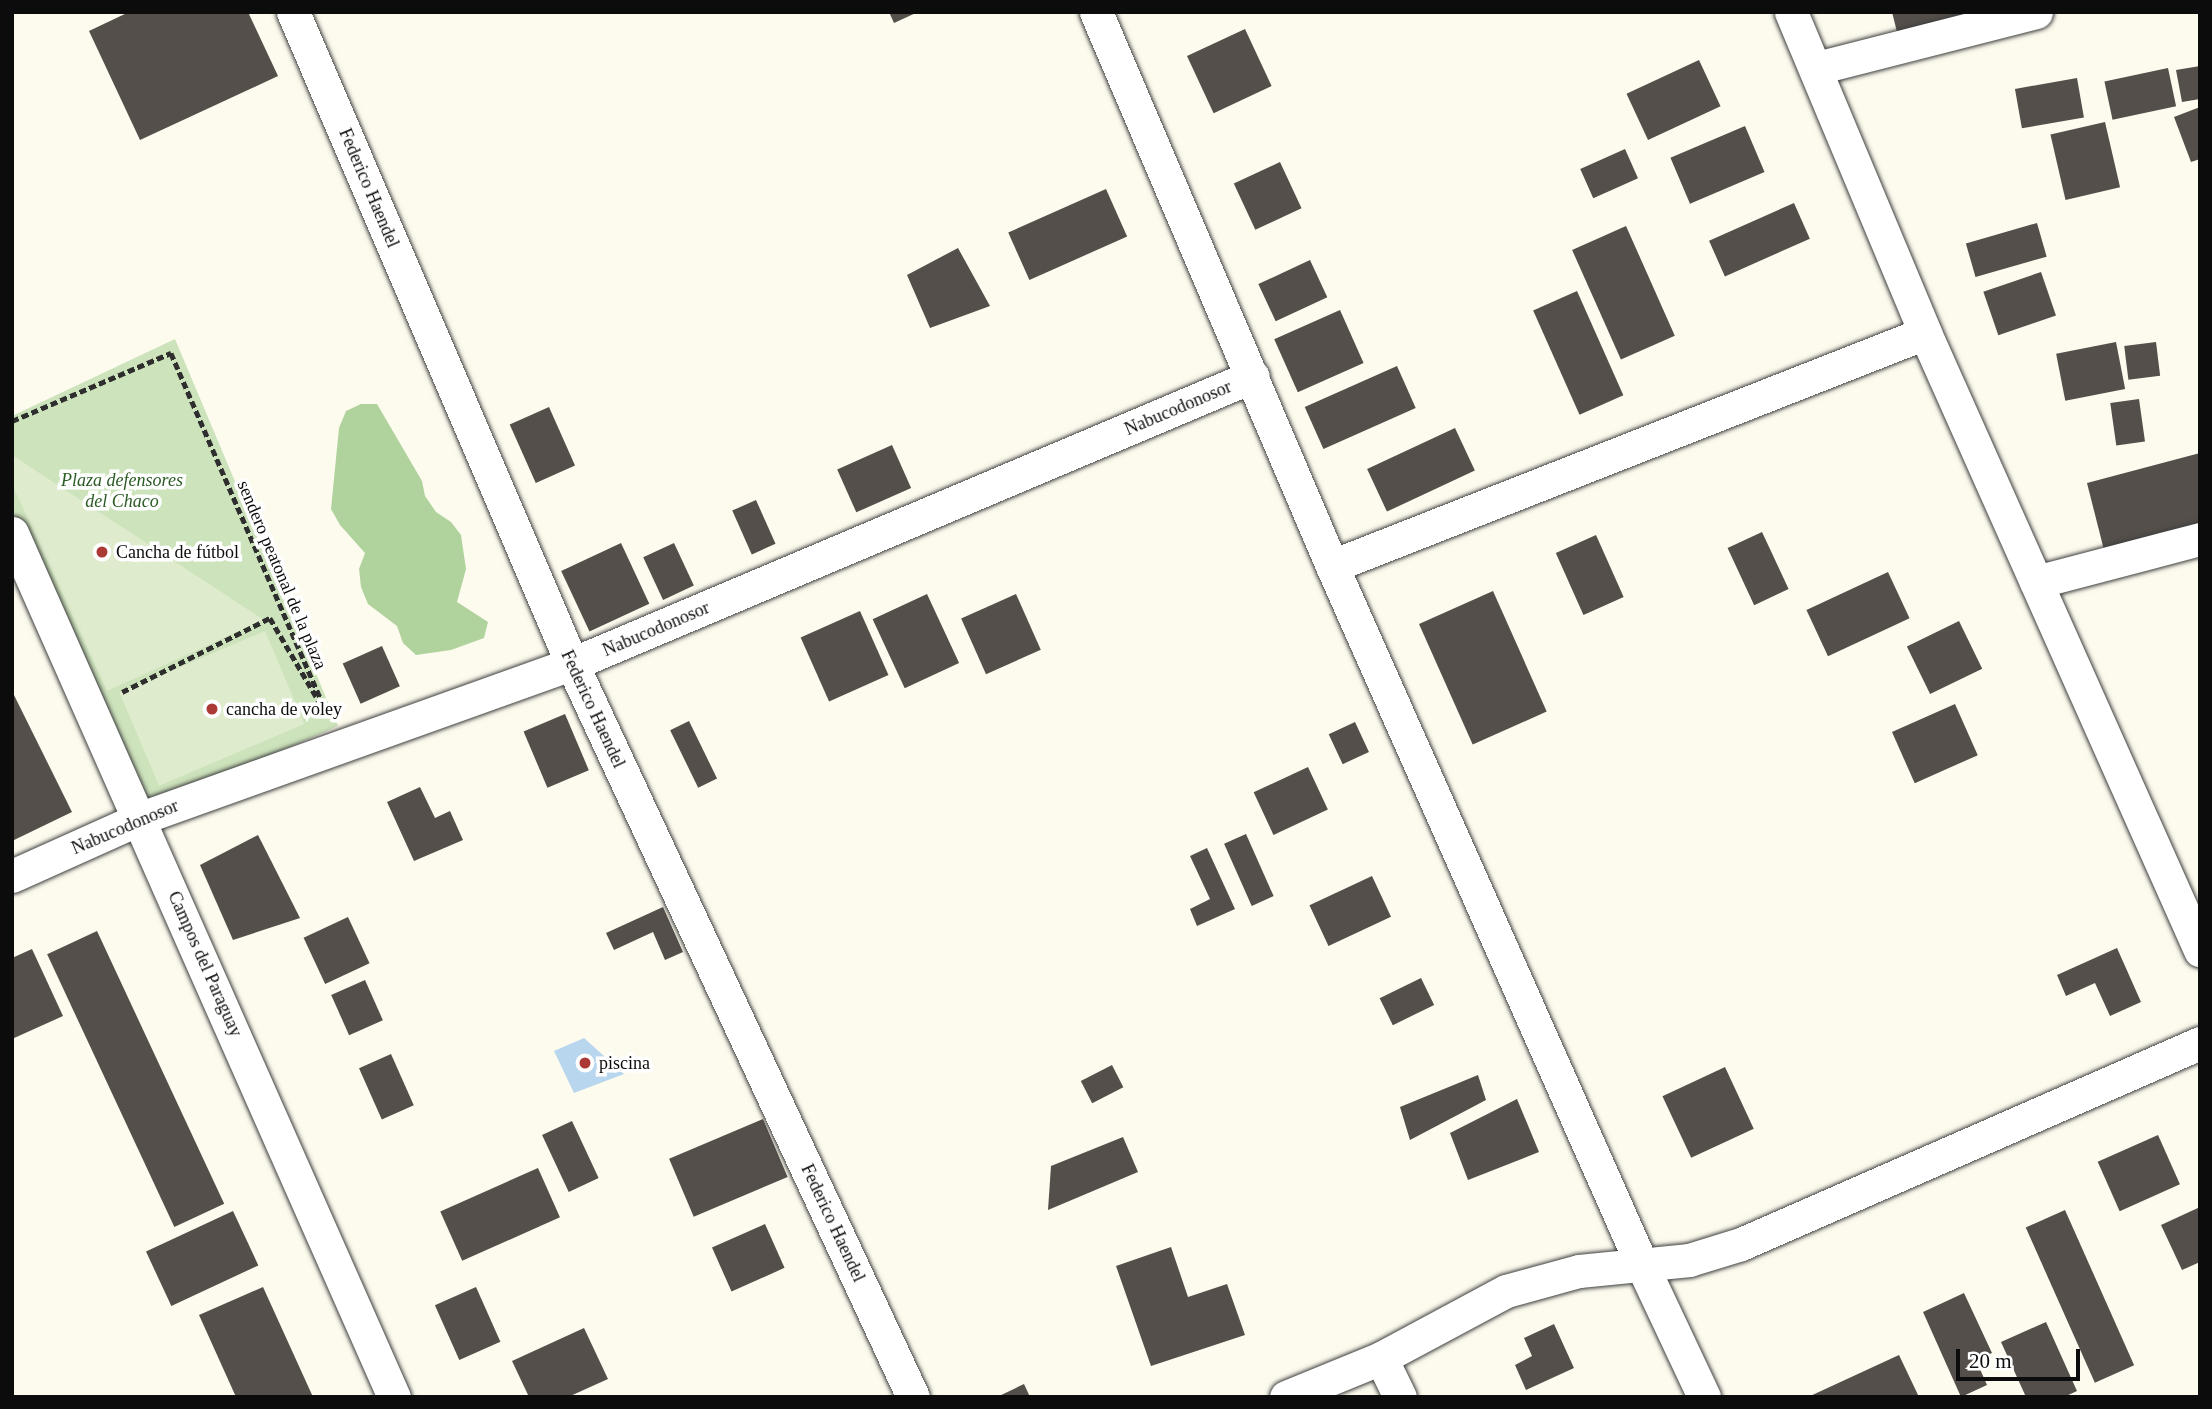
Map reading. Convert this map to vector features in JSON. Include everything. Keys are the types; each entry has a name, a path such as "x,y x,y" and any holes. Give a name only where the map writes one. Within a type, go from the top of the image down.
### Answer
{"street":[{"name":"Federico Haendel","path":"293,12 572,664 914,1397"},
{"path":"1096,12 1332,566 1641,1263 1704,1397"},
{"path":"1791,12 1817,68 1925,333 2200,950"},
{"path":"1817,68 2036,12"},
{"path":"1332,566 1925,333"},
{"name":"Nabucodonosor","path":"12,876 141,818 572,664 1253,376"},
{"name":"Campos del Paraguay","path":"12,533 141,818 394,1397"},
{"path":"2036,582 2200,539"},
{"path":"1286,1397 1381,1358 1506,1291 1579,1271 1689,1260 1741,1244 2200,1042"},
{"path":"1381,1358 1400,1397"}],"path":[{"name":"sendero peatonal de la plaza","path":"12,421 171,352 331,723 270,618 116,695"}],"green space":[{"name":"Plaza defensores del Chaco","path":"175,339 338,726 149,808 12,510 12,416"},
{"path":"361,404 377,404 422,481 425,496 436,512 451,522 461,535 466,569 457,602 488,622 484,638 451,650 416,655 403,643 397,626 368,604 361,587 359,569 365,553 340,525 331,509 339,428 346,411"},
{"name":"Cancha de fútbol","path":"12,455 264,620 107,691 12,484"},
{"name":"cancha de voley","path":"265,631 304,724 159,786 120,693"}],"water":[{"name":"piscina","path":"584,1038 624,1074 574,1093 554,1051"}],"building":[{"path":"129,12 248,12 278,76 140,140 89,31"},
{"path":"889,12 918,12 894,23"},
{"path":"1892,12 1967,12 1970,23 1899,40"},
{"path":"1245,29 1272,86 1214,113 1187,56"},
{"path":"1699,60 1721,106 1648,140 1626,94"},
{"path":"2200,66 2200,99 2182,102 2176,70"},
{"path":"2168,68 2176,106 2113,120 2104,82"},
{"path":"2077,78 2084,117 2022,128 2015,89"},
{"path":"2200,107 2200,159 2191,162 2174,117"},
{"path":"2105,122 2120,187 2066,200 2050,135"},
{"path":"1745,126 1765,172 1690,204 1670,158"},
{"path":"1625,149 1638,178 1593,198 1580,169"},
{"path":"1280,162 1302,208 1255,230 1234,184"},
{"path":"1106,189 1127,237 1029,280 1008,233"},
{"path":"1794,203 1810,239 1725,276 1709,241"},
{"path":"2037,223 2047,257 1976,277 1966,243"},
{"path":"1626,226 1675,336 1621,360 1572,250"},
{"path":"958,248 990,306 930,328 907,275"},
{"path":"1310,260 1327,297 1276,321 1258,284"},
{"path":"2041,272 2056,315 1998,335 1983,292"},
{"path":"1577,291 1623,395 1580,415 1533,311"},
{"path":"1340,310 1364,363 1298,392 1274,339"},
{"path":"2116,342 2125,389 2065,401 2056,354"},
{"path":"2156,342 2160,376 2128,380 2124,346"},
{"path":"1397,366 1416,408 1323,449 1305,407"},
{"path":"2139,399 2145,442 2116,446 2110,403"},
{"path":"549,407 575,465 536,483 510,424"},
{"path":"1455,428 1475,471 1387,512 1367,469"},
{"path":"892,445 911,488 856,512 837,469"},
{"path":"2200,453 2200,530 2105,554 2087,483"},
{"path":"756,500 776,544 752,554 732,511"},
{"path":"1762,532 1789,589 1754,605 1728,548"},
{"path":"1596,535 1624,597 1583,615 1556,553"},
{"path":"621,543 649,604 589,632 561,571"},
{"path":"674,543 694,586 663,600 643,557"},
{"path":"1888,572 1910,618 1828,656 1806,610"},
{"path":"1493,591 1547,712 1473,745 1419,624"},
{"path":"927,594 959,663 905,688 873,619"},
{"path":"1016,594 1041,650 986,674 961,618"},
{"path":"860,611 888,675 829,701 801,637"},
{"path":"1959,621 1982,669 1930,694 1907,646"},
{"path":"382,646 400,686 361,704 343,663"},
{"path":"12,691 72,812 12,841"},
{"path":"1955,704 1978,755 1915,783 1892,732"},
{"path":"565,714 589,770 547,788 524,732"},
{"path":"689,721 717,779 698,788 670,730"},
{"path":"1355,722 1369,752 1343,764 1329,734"},
{"path":"1308,767 1328,810 1273,835 1254,792"},
{"path":"420,787 435,818 450,811 463,840 414,861 387,802"},
{"path":"1246,834 1274,896 1252,906 1224,844"},
{"path":"258,835 300,918 233,940 200,865"},
{"path":"1207,848 1235,909 1197,926 1190,909 1210,899 1190,856"},
{"path":"1372,876 1391,917 1328,946 1309,905"},
{"path":"663,907 683,952 665,960 653,932 614,950 606,933"},
{"path":"348,917 370,963 325,984 304,938"},
{"path":"97,931 224,1204 174,1227 47,954"},
{"path":"2117,948 2141,1002 2110,1016 2095,983 2066,996 2057,975"},
{"path":"32,949 63,1016 12,1039 12,958"},
{"path":"1421,978 1434,1005 1393,1025 1380,998"},
{"path":"365,980 383,1020 349,1035 331,995"},
{"path":"391,1054 414,1105 382,1119 359,1068"},
{"path":"1112,1065 1123,1087 1092,1103 1081,1081"},
{"path":"1725,1067 1754,1129 1691,1158 1662,1096"},
{"path":"1478,1075 1486,1100 1410,1140 1400,1107"},
{"path":"1517,1099 1539,1152 1468,1180 1450,1133"},
{"path":"763,1119 788,1177 694,1217 669,1159"},
{"path":"572,1121 599,1178 569,1192 542,1135"},
{"path":"2158,1135 2180,1184 2120,1211 2098,1162"},
{"path":"1123,1137 1138,1172 1048,1210 1051,1166"},
{"path":"538,1168 560,1217 462,1261 440,1212"},
{"path":"2200,1207 2200,1262 2182,1270 2161,1225"},
{"path":"2065,1210 2134,1365 2095,1383 2026,1227"},
{"path":"233,1211 258,1265 171,1306 146,1252"},
{"path":"765,1224 785,1268 732,1291 712,1248"},
{"path":"1171,1247 1188,1297 1227,1284 1245,1335 1151,1366 1116,1266"},
{"path":"263,1287 313,1397 236,1397 199,1315"},
{"path":"476,1287 500,1342 459,1360 435,1305"},
{"path":"1964,1293 1992,1353 1976,1360 1987,1385 1961,1397 1923,1312"},
{"path":"2046,1322 2077,1391 2064,1397 2026,1397 2001,1342"},
{"path":"1554,1324 1574,1368 1526,1390 1515,1365 1532,1356 1524,1338"},
{"path":"584,1328 608,1379 568,1397 529,1397 512,1361"},
{"path":"1899,1355 1919,1397 1808,1397"},
{"path":"1024,1384 1030,1397 997,1397"}],"place":[{"name":"Cancha de fútbol","path":"102,552"},
{"name":"cancha de voley","path":"212,709"},
{"name":"piscina","path":"585,1063"}]}
